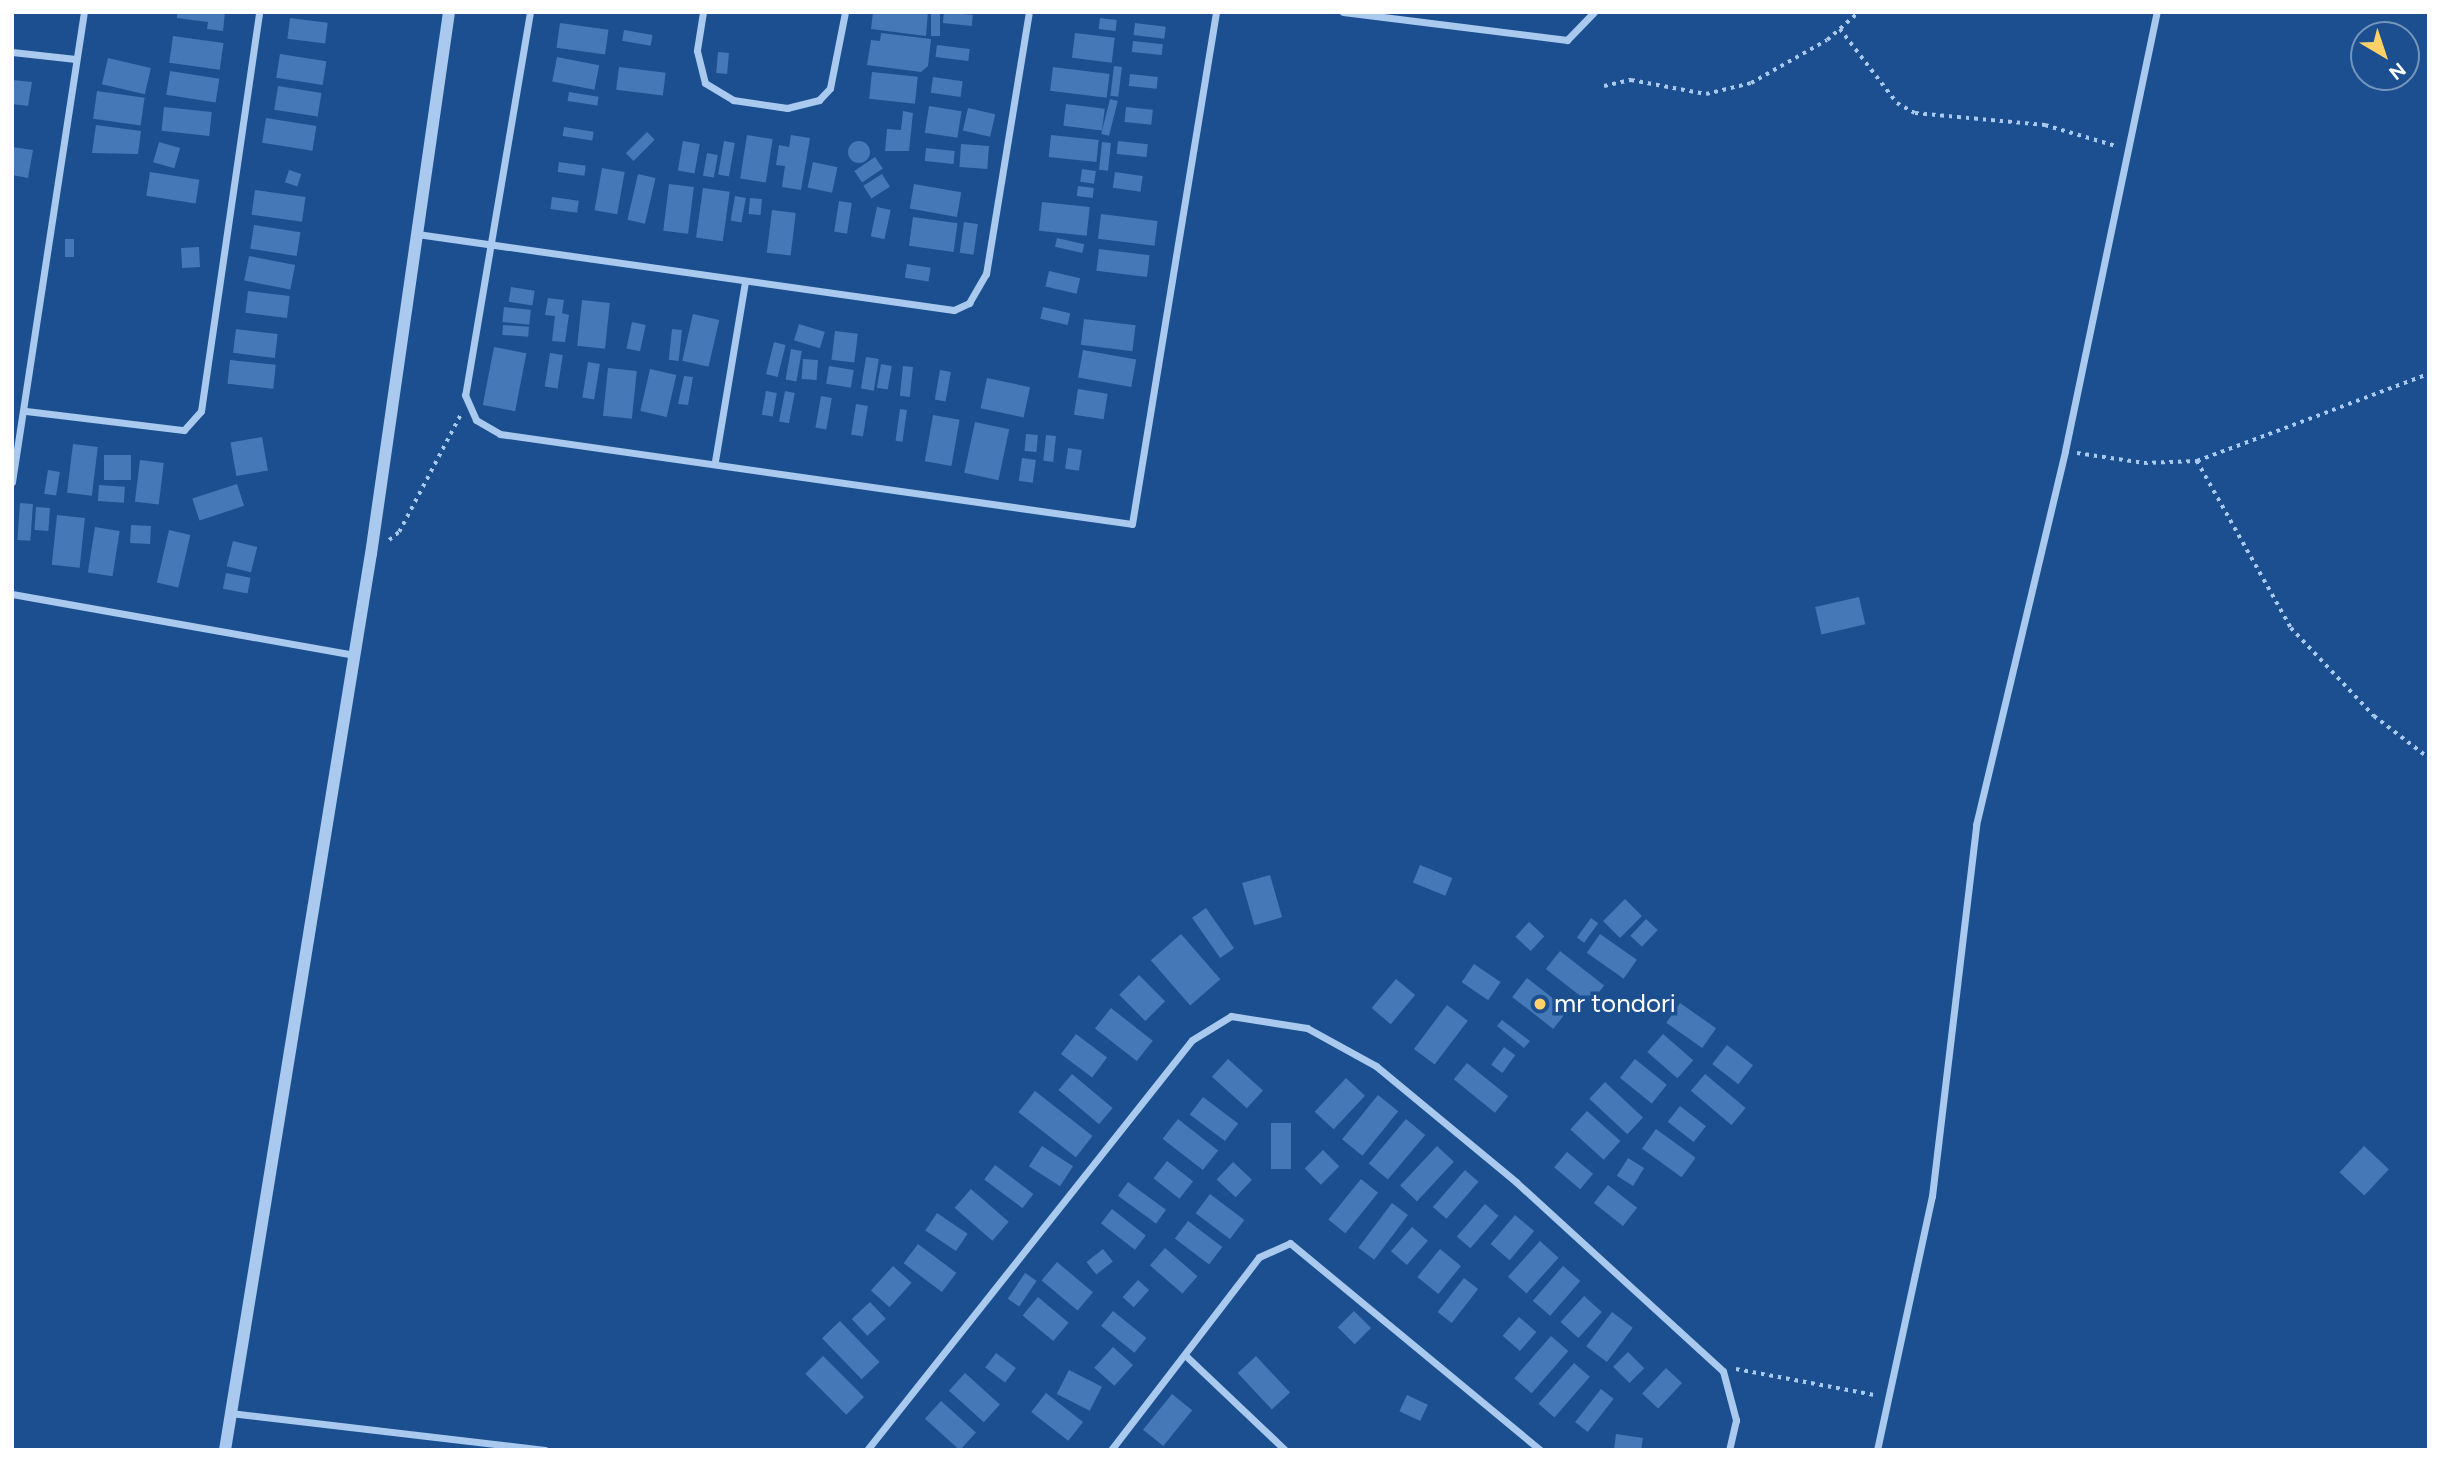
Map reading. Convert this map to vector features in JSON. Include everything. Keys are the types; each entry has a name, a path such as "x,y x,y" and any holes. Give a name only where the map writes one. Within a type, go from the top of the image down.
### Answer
{"street":[{"path":"12,482 26,411 84,12"},
{"path":"26,411 184,430 201,411 259,12"},
{"path":"225,1450 371,554 449,12"},
{"path":"530,12 467,407 500,434 715,461 1132,524 1216,12"},
{"path":"703,12 697,51 705,83 733,100 786,108 819,100 830,88 845,12"},
{"path":"417,234 937,311 969,303 986,274 1029,12"},
{"path":"1343,12 1567,40 1594,12"},
{"path":"1877,1450 1892,1399 1932,1196 1976,825 2065,451 2157,12"},
{"path":"12,52 76,60"},
{"path":"715,461 745,282"},
{"path":"12,594 355,655"},
{"path":"867,1450 1192,1040 1231,1016 1307,1028 1376,1066 1723,1371 1736,1420 1729,1450"},
{"path":"1111,1450 1259,1257 1290,1243 1540,1450"},
{"path":"1185,1355 1285,1450"},
{"path":"230,1413 545,1450"}],"path":[{"path":"1604,86 1631,80 1706,94 1751,83 1840,29 1859,12"},
{"path":"1840,29 1897,103 1915,113 2045,125 2128,150"},
{"path":"2065,451 2144,463 2197,461 2429,374"},
{"path":"371,554 399,532 467,407"},
{"path":"2197,461 2291,628 2374,716 2429,758"},
{"path":"1723,1371 1747,1367 1892,1399"}],"building":[{"path":"177,12 225,12 223,31 207,29 208,22 177,18"},
{"path":"873,12 928,12 926,36 871,29"},
{"path":"931,12 940,12 940,36 931,36"},
{"path":"944,12 973,15 972,26 943,23"},
{"path":"290,18 328,23 325,43 287,39"},
{"path":"1100,18 1117,20 1116,31 1099,29"},
{"path":"560,23 609,30 605,55 557,48"},
{"path":"1135,23 1166,27 1164,39 1134,35"},
{"path":"624,30 653,35 651,46 622,41"},
{"path":"881,33 931,39 928,66 921,72 867,65 871,40 880,41"},
{"path":"1075,33 1115,38 1112,63 1072,58"},
{"path":"173,36 224,43 220,70 169,63"},
{"path":"1133,41 1163,44 1162,55 1132,52"},
{"path":"937,45 970,49 968,61 936,57"},
{"path":"718,52 729,53 727,74 716,73"},
{"path":"280,54 326,61 323,85 276,78"},
{"path":"557,57 599,65 594,90 552,82"},
{"path":"108,58 151,68 145,94 102,84"},
{"path":"1114,66 1122,67 1118,97 1110,96"},
{"path":"619,67 666,73 663,96 616,90"},
{"path":"1053,67 1110,74 1107,98 1050,91"},
{"path":"170,71 219,79 216,103 166,95"},
{"path":"872,72 918,77 915,104 869,99"},
{"path":"1130,74 1158,77 1157,89 1129,86"},
{"path":"933,77 963,81 960,97 931,93"},
{"path":"12,80 32,82 28,106 12,104"},
{"path":"278,86 321,93 318,117 274,110"},
{"path":"97,91 145,98 141,125 93,119"},
{"path":"569,92 599,97 597,106 568,101"},
{"path":"1110,99 1118,101 1109,136 1101,134"},
{"path":"1066,104 1105,109 1102,131 1063,126"},
{"path":"929,106 962,111 957,138 925,133"},
{"path":"164,107 212,112 209,136 161,131"},
{"path":"1126,107 1153,110 1151,125 1124,122"},
{"path":"968,108 995,114 990,137 963,130"},
{"path":"903,111 913,113 909,151 885,151 887,129 901,130"},
{"path":"266,118 316,126 312,151 262,143"},
{"path":"96,125 141,131 138,154 92,153"},
{"path":"564,127 594,132 592,141 563,136"},
{"path":"647,132 655,140 634,161 626,153"},
{"path":"747,135 773,139 766,183 740,178"},
{"path":"791,135 810,138 801,190 782,187 785,166 776,165 779,145 789,147"},
{"path":"1051,135 1099,140 1096,162 1049,157"},
{"path":"683,141 700,144 695,173 678,171"},
{"path":"724,141 735,143 729,176 718,174"},
{"path":"859,141 867,144 870,152 867,160 859,163 851,160 848,152 851,144"},
{"path":"1118,141 1148,144 1146,157 1117,154"},
{"path":"159,142 180,148 174,168 153,162"},
{"path":"1102,142 1111,143 1108,171 1099,170"},
{"path":"961,144 989,146 987,169 959,167"},
{"path":"12,147 33,150 28,178 12,175"},
{"path":"926,148 955,151 953,164 925,161"},
{"path":"707,153 718,155 714,178 703,176"},
{"path":"875,157 883,169 862,183 854,171"},
{"path":"559,162 586,166 584,176 558,172"},
{"path":"813,162 837,167 832,193 808,187"},
{"path":"602,168 625,172 617,214 595,210"},
{"path":"1082,169 1096,171 1094,184 1080,182"},
{"path":"289,170 301,174 297,186 285,182"},
{"path":"150,172 199,180 196,204 146,196"},
{"path":"1115,172 1143,176 1141,192 1113,188"},
{"path":"638,174 656,178 645,224 627,220"},
{"path":"882,174 890,187 871,198 863,186"},
{"path":"669,184 694,187 688,234 663,231"},
{"path":"914,184 961,192 957,217 910,209"},
{"path":"1078,186 1094,188 1093,198 1077,196"},
{"path":"703,188 730,192 723,241 696,238"},
{"path":"255,190 306,197 302,222 252,215"},
{"path":"735,196 746,198 741,223 731,221"},
{"path":"552,197 579,201 577,213 550,209"},
{"path":"750,198 762,199 761,215 749,214"},
{"path":"839,201 852,203 847,234 834,232"},
{"path":"1042,202 1090,207 1087,236 1039,231"},
{"path":"877,207 891,210 884,239 871,236"},
{"path":"772,210 796,213 791,256 767,253"},
{"path":"1101,214 1158,221 1155,246 1098,239"},
{"path":"913,217 958,223 954,252 909,246"},
{"path":"964,222 978,224 974,255 960,253"},
{"path":"254,225 300,232 297,256 250,249"},
{"path":"1057,238 1084,244 1082,253 1055,247"},
{"path":"65,239 74,239 74,257 65,257"},
{"path":"199,247 200,267 182,268 181,248"},
{"path":"1099,249 1150,255 1147,277 1096,271"},
{"path":"249,256 295,265 290,290 244,281"},
{"path":"907,264 931,268 929,282 905,278"},
{"path":"1049,271 1080,278 1077,294 1045,287"},
{"path":"511,287 535,291 532,306 509,302"},
{"path":"248,291 290,296 287,318 245,313"},
{"path":"548,298 564,300 562,313 569,315 565,342 552,341 555,316 545,315"},
{"path":"582,300 610,303 605,349 577,346"},
{"path":"504,307 531,310 529,325 502,322"},
{"path":"1043,307 1070,313 1068,325 1040,319"},
{"path":"693,314 719,320 709,367 682,361"},
{"path":"1084,319 1136,325 1132,351 1081,345"},
{"path":"632,322 646,325 640,351 626,348"},
{"path":"799,324 825,332 820,348 794,340"},
{"path":"503,325 529,327 528,337 502,335"},
{"path":"236,329 278,334 275,358 233,353"},
{"path":"672,329 682,330 679,361 669,360"},
{"path":"835,331 858,334 854,363 831,360"},
{"path":"774,342 786,345 778,377 766,374"},
{"path":"494,347 526,353 515,411 483,405"},
{"path":"791,349 802,351 796,381 786,380"},
{"path":"1083,350 1136,359 1131,387 1078,378"},
{"path":"550,353 563,355 558,389 545,387"},
{"path":"866,357 879,359 874,391 861,389"},
{"path":"803,359 818,360 817,380 802,379"},
{"path":"230,360 276,365 273,389 227,384"},
{"path":"588,362 600,364 594,399 582,398"},
{"path":"881,364 892,366 888,390 877,388"},
{"path":"829,366 854,370 851,388 826,384"},
{"path":"903,366 913,367 910,397 900,396"},
{"path":"608,368 637,371 632,419 603,416"},
{"path":"650,369 676,375 667,417 640,411"},
{"path":"940,370 951,372 946,401 935,400"},
{"path":"684,376 693,377 688,405 678,404"},
{"path":"987,378 1030,387 1024,417 981,408"},
{"path":"1078,389 1108,394 1104,419 1074,415"},
{"path":"766,391 777,393 773,417 762,415"},
{"path":"785,391 795,393 789,423 779,421"},
{"path":"821,396 832,398 826,429 815,428"},
{"path":"856,404 868,406 863,436 851,435"},
{"path":"900,409 907,410 902,442 896,441"},
{"path":"933,415 960,420 951,466 925,461"},
{"path":"975,422 1009,429 998,480 964,473"},
{"path":"1026,434 1038,435 1036,452 1025,451"},
{"path":"1046,435 1056,436 1053,462 1043,461"},
{"path":"262,437 268,470 236,476 230,443"},
{"path":"73,444 98,447 92,496 67,493"},
{"path":"1068,448 1082,450 1079,471 1065,469"},
{"path":"104,455 131,455 131,480 104,480"},
{"path":"1022,458 1036,460 1033,483 1019,481"},
{"path":"140,460 164,463 159,505 135,502"},
{"path":"48,470 60,472 56,496 44,494"},
{"path":"237,484 244,506 199,520 192,499"},
{"path":"99,485 125,487 124,503 98,501"},
{"path":"20,503 33,504 30,541 17,540"},
{"path":"36,507 50,508 48,531 34,530"},
{"path":"57,515 85,518 80,568 52,565"},
{"path":"131,525 151,526 150,544 130,543"},
{"path":"95,527 120,531 112,576 88,572"},
{"path":"169,530 190,535 178,588 157,583"},
{"path":"233,541 257,547 251,572 227,566"},
{"path":"226,573 251,578 247,593 223,589"},
{"path":"1859,597 1865,624 1821,634 1815,607"},
{"path":"1420,865 1452,878 1445,896 1413,883"},
{"path":"1270,875 1282,917 1254,925 1242,883"},
{"path":"1625,899 1642,916 1620,938 1603,921"},
{"path":"1206,908 1234,948 1220,958 1192,918"},
{"path":"1591,918 1598,923 1584,943 1577,937"},
{"path":"1646,919 1658,930 1642,947 1630,936"},
{"path":"1529,922 1544,936 1531,951 1515,937"},
{"path":"1181,934 1220,979 1190,1006 1151,960"},
{"path":"1600,934 1637,960 1624,979 1587,953"},
{"path":"1560,951 1604,985 1590,1004 1546,969"},
{"path":"1474,964 1501,982 1488,1000 1462,982"},
{"path":"1139,975 1165,1001 1145,1021 1119,995"},
{"name":"mr tondori","path":"1527,978 1568,1010 1553,1029 1512,997"},
{"path":"1396,979 1415,995 1391,1024 1372,1008"},
{"path":"1680,1003 1716,1028 1702,1048 1666,1023"},
{"path":"1447,1005 1468,1021 1435,1065 1414,1049"},
{"path":"1111,1008 1153,1041 1137,1061 1095,1028"},
{"path":"1502,1020 1530,1041 1524,1048 1497,1026"},
{"path":"1076,1034 1107,1057 1092,1077 1061,1054"},
{"path":"1663,1034 1693,1060 1677,1078 1647,1052"},
{"path":"1727,1045 1753,1065 1738,1084 1712,1064"},
{"path":"1504,1047 1515,1055 1502,1073 1491,1065"},
{"path":"1228,1059 1263,1090 1247,1108 1212,1077"},
{"path":"1635,1059 1667,1085 1652,1103 1620,1078"},
{"path":"1467,1063 1508,1096 1495,1113 1454,1079"},
{"path":"1072,1074 1113,1108 1099,1124 1059,1090"},
{"path":"1705,1074 1746,1108 1731,1125 1691,1091"},
{"path":"1346,1078 1365,1096 1334,1129 1315,1112"},
{"path":"1605,1082 1643,1117 1627,1134 1589,1099"},
{"path":"1035,1091 1093,1136 1076,1157 1018,1112"},
{"path":"1378,1095 1398,1111 1362,1156 1342,1139"},
{"path":"1203,1097 1238,1123 1225,1141 1190,1115"},
{"path":"1680,1106 1706,1126 1694,1142 1668,1122"},
{"path":"1587,1111 1620,1141 1604,1160 1570,1130"},
{"path":"1178,1119 1218,1150 1203,1170 1163,1139"},
{"path":"1406,1119 1425,1135 1388,1180 1369,1163"},
{"path":"1271,1123 1291,1123 1291,1169 1271,1169"},
{"path":"1656,1129 1696,1158 1682,1177 1642,1148"},
{"path":"1042,1146 1073,1166 1060,1186 1029,1166"},
{"path":"1437,1146 1454,1162 1417,1201 1400,1185"},
{"path":"2364,1146 2389,1169 2364,1196 2339,1172"},
{"path":"1323,1150 1339,1166 1321,1185 1305,1168"},
{"path":"1567,1152 1593,1174 1580,1189 1554,1167"},
{"path":"1628,1158 1644,1168 1633,1186 1617,1176"},
{"path":"1167,1161 1193,1181 1179,1199 1153,1178"},
{"path":"1233,1162 1252,1180 1236,1197 1217,1180"},
{"path":"995,1165 1033,1194 1023,1208 984,1179"},
{"path":"1465,1170 1479,1182 1446,1219 1433,1207"},
{"path":"1361,1179 1378,1193 1345,1233 1328,1219"},
{"path":"1128,1182 1166,1210 1156,1223 1118,1196"},
{"path":"1608,1185 1637,1208 1623,1226 1594,1203"},
{"path":"971,1189 1009,1222 992,1241 955,1208"},
{"path":"1210,1194 1244,1220 1230,1239 1196,1213"},
{"path":"1392,1203 1408,1215 1374,1260 1358,1248"},
{"path":"1485,1204 1499,1216 1470,1248 1457,1236"},
{"path":"1112,1209 1146,1235 1135,1250 1101,1223"},
{"path":"937,1213 968,1234 956,1251 925,1230"},
{"path":"1515,1215 1534,1231 1510,1260 1491,1244"},
{"path":"1188,1221 1222,1247 1209,1264 1175,1239"},
{"path":"1412,1227 1428,1241 1407,1265 1391,1251"},
{"path":"1540,1241 1559,1258 1526,1293 1508,1277"},
{"path":"918,1244 956,1273 942,1292 904,1263"},
{"path":"1165,1248 1197,1276 1182,1294 1150,1265"},
{"path":"1103,1249 1113,1262 1096,1275 1086,1262"},
{"path":"1440,1249 1461,1266 1438,1294 1417,1277"},
{"path":"1057,1262 1093,1292 1078,1311 1042,1280"},
{"path":"893,1266 912,1283 889,1307 871,1291"},
{"path":"1563,1266 1580,1281 1550,1316 1533,1301"},
{"path":"1025,1273 1037,1281 1019,1307 1008,1299"},
{"path":"1464,1278 1478,1289 1452,1323 1438,1312"},
{"path":"1138,1280 1149,1290 1134,1307 1123,1297"},
{"path":"1584,1296 1602,1312 1578,1338 1561,1322"},
{"path":"1038,1297 1069,1323 1053,1341 1023,1315"},
{"path":"870,1302 886,1319 867,1336 852,1319"},
{"path":"1113,1311 1146,1338 1134,1353 1101,1326"},
{"path":"1354,1311 1371,1328 1355,1344 1338,1327"},
{"path":"1612,1312 1633,1328 1607,1362 1586,1346"},
{"path":"1519,1317 1536,1332 1520,1351 1503,1336"},
{"path":"840,1321 880,1362 862,1379 822,1338"},
{"path":"1551,1336 1568,1351 1532,1393 1514,1378"},
{"path":"1113,1347 1133,1365 1114,1386 1094,1368"},
{"path":"1628,1352 1644,1368 1629,1383 1613,1367"},
{"path":"996,1353 1016,1368 1005,1382 985,1367"},
{"path":"823,1356 864,1397 846,1415 805,1374"},
{"path":"1256,1356 1290,1393 1272,1410 1238,1373"},
{"path":"1574,1363 1590,1377 1554,1418 1539,1404"},
{"path":"1666,1368 1682,1383 1658,1409 1642,1394"},
{"path":"1069,1370 1102,1387 1090,1411 1057,1394"},
{"path":"965,1373 1000,1404 984,1422 949,1391"},
{"path":"1601,1389 1614,1399 1588,1432 1575,1422"},
{"path":"1046,1393 1083,1422 1068,1441 1031,1412"},
{"path":"1172,1394 1192,1410 1163,1446 1143,1430"},
{"path":"1407,1395 1428,1405 1420,1421 1399,1411"},
{"path":"941,1401 976,1432 960,1450 925,1419"},
{"path":"1616,1434 1643,1438 1641,1450 1614,1450"}],"place":[{"name":"mr tondori","path":"1540,1004"}]}
